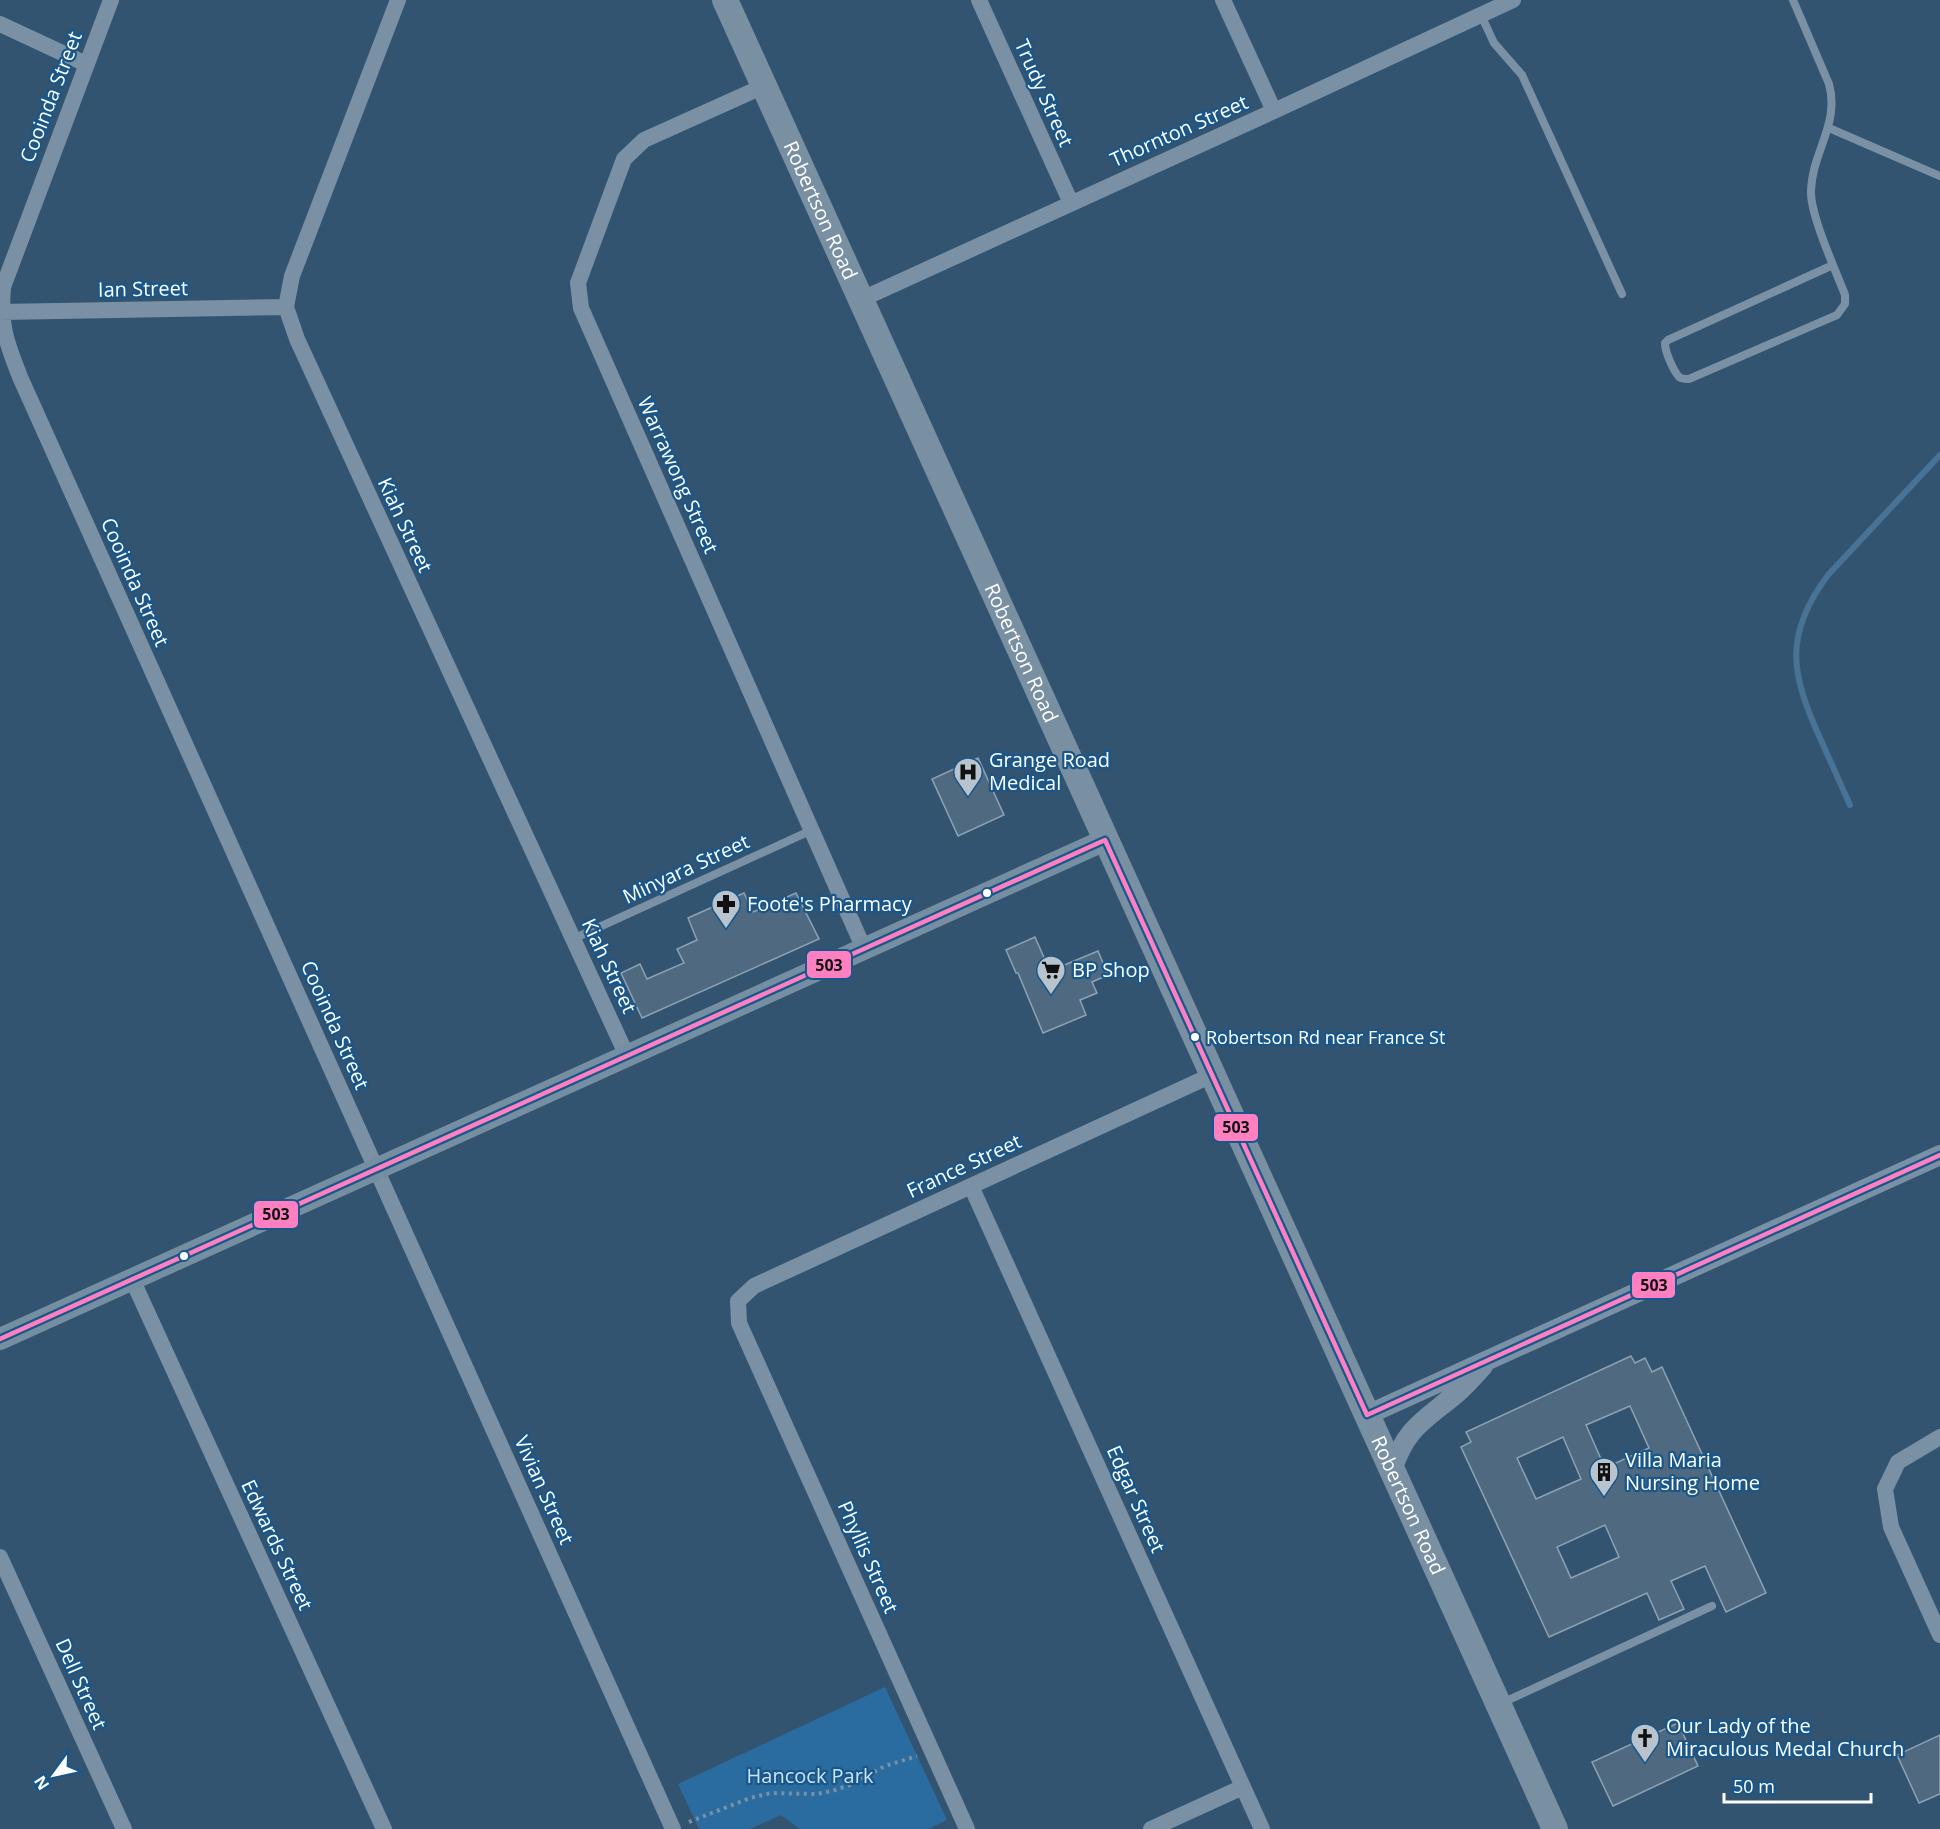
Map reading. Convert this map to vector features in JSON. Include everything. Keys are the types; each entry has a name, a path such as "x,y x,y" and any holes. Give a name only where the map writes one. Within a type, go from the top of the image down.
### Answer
{"main road":[{"name":"Robertson Road","path":"725,0 1555,1829"},
{"path":"0,1339 1105,840"}],"street":[{"name":"Cooinda Street","path":"111,0 3,287 0,312 4,336 20,377 376,1169"},
{"name":"Kiah Street","path":"398,0 292,276 286,307 297,339 627,1056"},
{"name":"Trudy Street","path":"978,0 1071,203"},
{"path":"1223,0 1274,111"},
{"name":"Thornton Street","path":"862,299 1513,0"},
{"path":"0,24 86,64"},
{"name":"Warrawong Street","path":"764,86 644,140 624,159 578,283 581,308 864,949"},
{"name":"Ian Street","path":"0,312 286,307"},
{"name":"France Street","path":"738,1301 754,1286 1212,1075"},
{"path":"1367,1415 1940,1155"},
{"name":"Vivian Street","path":"376,1169 673,1829"},
{"name":"Edgar Street","path":"971,1186 1262,1829"},
{"name":"Edwards Street","path":"132,1279 384,1829"},
{"name":"Phyllis Street","path":"738,1301 739,1323 967,1829"},
{"path":"1392,1471 1398,1452 1409,1434 1420,1422 1458,1393 1491,1358"},
{"path":"1940,1437 1898,1462 1885,1489 1891,1527 1940,1635"},
{"name":"Dell Street","path":"0,1557 124,1829"},
{"path":"1151,1829 1243,1787"}],"lane":[{"path":"1793,0 1833,96 1829,128 1811,191 1813,207 1845,295 1845,304 1837,315 1689,379 1678,376 1665,349 1665,343 1668,340 1833,265"},
{"path":"1481,15 1494,43 1522,75 1622,294"},
{"path":"1829,128 1940,176"},
{"name":"Minyara Street","path":"573,939 812,830"},
{"path":"1499,1704 1712,1606"}],"path":[{"path":"673,1829 728,1806 771,1793 816,1794 832,1791 853,1784 885,1766 932,1750"}],"green space":[{"name":"Hancock Park","path":"885,1687 947,1820 928,1829 800,1829 781,1815 750,1829 699,1829 678,1784"}],"building":[{"name":"Grange Road Medical","path":"978,758 1004,815 958,836 932,779"},
{"path":"744,893 753,912 796,893 819,939 642,1018 621,973 640,964 647,979 684,963 677,949 697,940 688,918"},
{"path":"1035,937 1050,971 1098,951 1108,975 1092,982 1097,993 1080,1000 1086,1015 1043,1033 1006,950"},
{"name":"Villa Maria Nursing Home","path":"1631,1356 1635,1363 1645,1358 1652,1372 1662,1367 1766,1593 1726,1612 1705,1566 1671,1581 1684,1609 1659,1620 1647,1593 1549,1637 1461,1447 1471,1442 1466,1432","holes":["1630,1406 1649,1448 1605,1468 1586,1425","1563,1437 1581,1479 1536,1499 1517,1458","1605,1525 1619,1557 1571,1578 1557,1547"]},
{"name":"Our Lady of the Miraculous Medal Church","path":"1678,1723 1698,1766 1613,1806 1592,1762"},
{"path":"1940,1735 1940,1794 1919,1803 1897,1755"}],"waterway":[{"path":"1850,805 1803,694 1796,655 1798,636 1804,617 1828,575 1940,455"}],"transit line":[{"name":"503","path":"1105,840 1367,1415"},
{"name":"503","path":"0,1339 1105,840"},
{"name":"503","path":"1367,1415 1940,1155"}],"place":[{"name":"Grange Road Medical","path":"968,798"},
{"name":"Foote's Pharmacy","path":"726,930"},
{"name":"BP Shop","path":"1051,996"},
{"name":"Robertson Rd near France St","path":"1195,1037"},
{"name":"Villa Maria Nursing Home","path":"1604,1498"},
{"name":"Our Lady of the Miraculous Medal Church","path":"1645,1764"}]}
